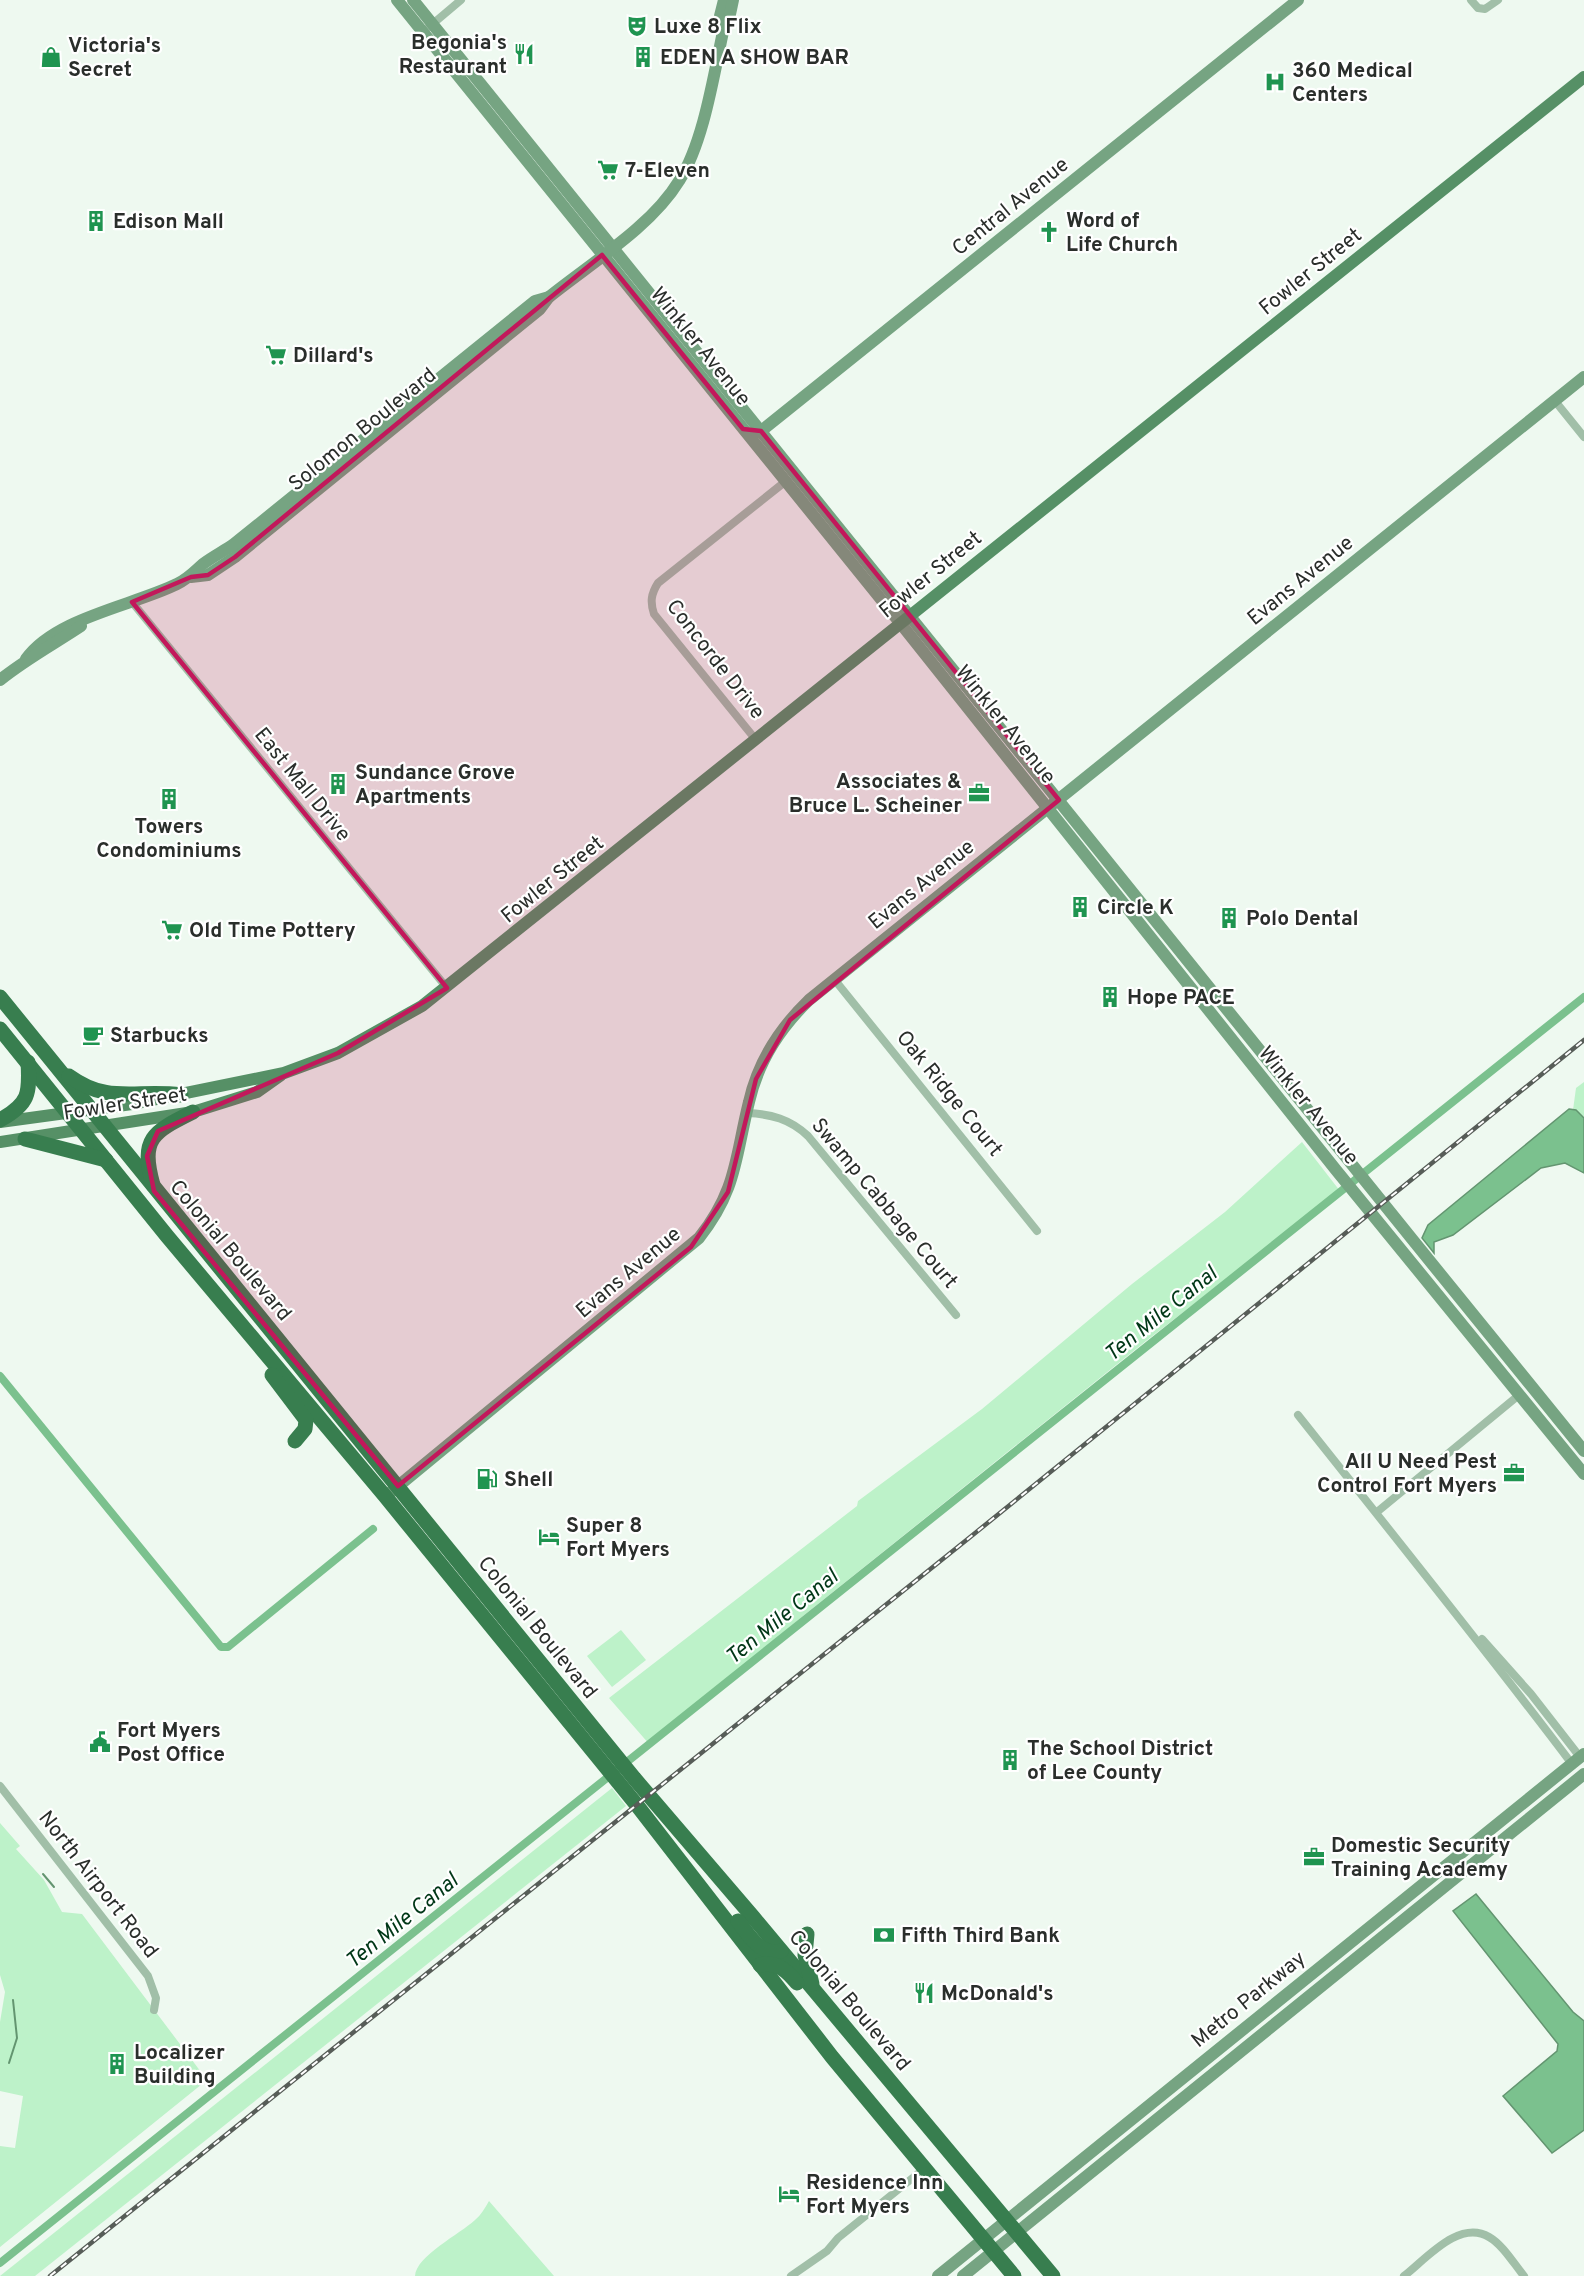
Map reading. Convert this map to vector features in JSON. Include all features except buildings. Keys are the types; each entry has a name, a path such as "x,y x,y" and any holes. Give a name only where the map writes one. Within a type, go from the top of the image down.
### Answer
{"highway":[{"name":"Colonial Boulevard","path":"0,998 154,1191 398,1486 526,1657 608,1758 781,1951 1053,2276"},
{"name":"Colonial Boulevard","path":"0,1029 496,1633 523,1651 526,1657 550,1676 608,1758"},
{"path":"0,1121 17,1111 23,1103 29,1086 28,1062"},
{"path":"56,1067 84,1087 99,1093 161,1092 181,1095"},
{"path":"154,1191 147,1156 150,1141 166,1126 193,1112"},
{"path":"25,1138 106,1160"},
{"path":"267,1355 271,1373 306,1420 305,1429 295,1441"},
{"name":"Colonial Boulevard","path":"628,1782 700,1888 760,1965 1014,2276"},
{"path":"700,1888 728,1909 762,1948 769,1952 781,1951"},
{"path":"807,1934 805,1955 814,1990"},
{"path":"760,1965 774,1964 788,1972 842,2037 861,2057 881,2070"}],"main road":[{"name":"Fowler Street","path":"0,1121 181,1095 284,1073 338,1053 398,1020 447,988 1584,77"},
{"name":"Fowler Street","path":"0,1142 193,1112 257,1092 284,1073"}],"street":[{"name":"Winkler Avenue","path":"397,0 761,431 1059,800 1164,935 1584,1451"},
{"name":"Winkler Avenue","path":"414,0 743,429 1336,1170 1584,1474"},
{"path":"423,32 461,0"},
{"name":"Solomon Boulevard","path":"724,0 720,16 724,27"},
{"name":"Solomon Boulevard","path":"0,680 26,659 41,653 96,616 191,577 202,565 234,544 535,301 549,297 655,211 679,181 688,164 700,128 724,27 729,19 733,0"},
{"name":"Central Avenue","path":"761,431 1298,0"},
{"path":"1471,0 1485,9 1498,0"},
{"name":"Evans Avenue","path":"386,1497 691,1247 715,1217 736,1172 747,1113 758,1073 776,1038 799,1010 834,979 1584,377"},
{"path":"1555,401 1584,437"},
{"path":"743,429 761,431"},
{"name":"Concorde Drive","path":"756,740 654,614 651,603 652,592 658,583 786,481"},
{"name":"East Mall Drive","path":"132,602 447,988"},
{"name":"Oak Ridge Court","path":"834,979 1037,1231"},
{"name":"Swamp Cabbage Court","path":"747,1113 777,1117 790,1122 808,1136 956,1316"},
{"path":"1438,1296 1461,1313 1473,1315"},
{"path":"1377,1512 1519,1395 1528,1395 1536,1399 1572,1436"},
{"path":"1298,1415 1452,1605 1526,1688 1579,1758"},
{"name":"Metro Parkway","path":"938,2276 1579,1758"},
{"name":"Metro Parkway","path":"963,2276 1584,1774"},
{"name":"North Airport Road","path":"0,1786 148,1976 156,1998 154,2010"},
{"path":"791,2276 827,2251 838,2238 925,2168"},
{"path":"1404,2276 1448,2241 1466,2233 1490,2237 1524,2276"}],"highlighted area":[{"path":"602,255 743,429 761,431 1059,800 790,1020 756,1079 728,1192 691,1247 398,1486 154,1191 147,1156 158,1131 338,1053 447,988 132,602 191,577 208,575 235,557"}],"shaded area":[{"path":"1584,1082 1584,1118 1573,1110 1576,1088"},
{"path":"1569,1109 1576,1110 1584,1118 1584,1173 1565,1163 1541,1168 1453,1235 1434,1242 1434,1253 1422,1238 1428,1225"},
{"path":"1302,1142 1340,1191 1146,1341 803,1616 650,1745 609,1698 857,1506 858,1501 982,1409 1132,1284 1225,1212"},
{"path":"621,1630 646,1660 612,1687 587,1656"},
{"path":"612,1788 626,1806 35,2276 0,2276"},
{"path":"0,1823 20,1846 16,1849 44,1880 62,1912 82,1914 207,2080 0,2247 0,2146 15,2148 23,2096 0,2091 0,2022 5,1992 0,1975"},
{"path":"1476,1894 1573,2012 1584,2021 1584,2130 1552,2153 1503,2096 1557,2051 1558,2044 1453,1911"},
{"path":"489,2201 554,2276 415,2276 417,2268 430,2253 475,2220"}],"waterway":[{"name":"Ten Mile Canal","path":"0,2263 1584,997"},
{"path":"0,1376 221,1647 228,1647 373,1529"},
{"path":"43,1874 54,1887"},
{"path":"9,2063 17,2038 13,2000"}],"railway":[{"path":"50,2276 969,1538 1584,1040"}],"place":[{"name":"Luxe 8 Flix","path":"637,26"},
{"name":"Begonia's Restaurant","path":"524,54"},
{"name":"Victoria's Secret","path":"51,57"},
{"name":"EDEN A SHOW BAR","path":"643,57"},
{"name":"360 Medical Centers","path":"1275,82"},
{"name":"7-Eleven","path":"608,170"},
{"name":"Edison Mall","path":"96,221"},
{"name":"Word of Life Church","path":"1049,232"},
{"name":"Dillard's","path":"276,355"},
{"name":"Sundance Grove Apartments","path":"338,784"},
{"name":"Associates & Bruce L. Scheiner","path":"979,793"},
{"name":"Towers Condominiums","path":"169,799"},
{"name":"Circle K","path":"1080,907"},
{"name":"Polo Dental","path":"1229,918"},
{"name":"Old Time Pottery","path":"172,930"},
{"name":"Hope PACE","path":"1110,997"},
{"name":"Starbucks","path":"93,1035"},
{"name":"All U Need Pest Control Fort Myers","path":"1514,1473"},
{"name":"Shell","path":"487,1479"},
{"name":"Super 8 Fort Myers","path":"549,1537"},
{"name":"Fort Myers Post Office","path":"100,1742"},
{"name":"The School District of Lee County","path":"1010,1760"},
{"name":"Domestic Security Training Academy","path":"1314,1857"},
{"name":"Fifth Third Bank","path":"884,1935"},
{"name":"McDonald's","path":"924,1993"},
{"name":"Localizer Building","path":"117,2064"},
{"name":"Residence Inn Fort Myers","path":"789,2194"}]}
